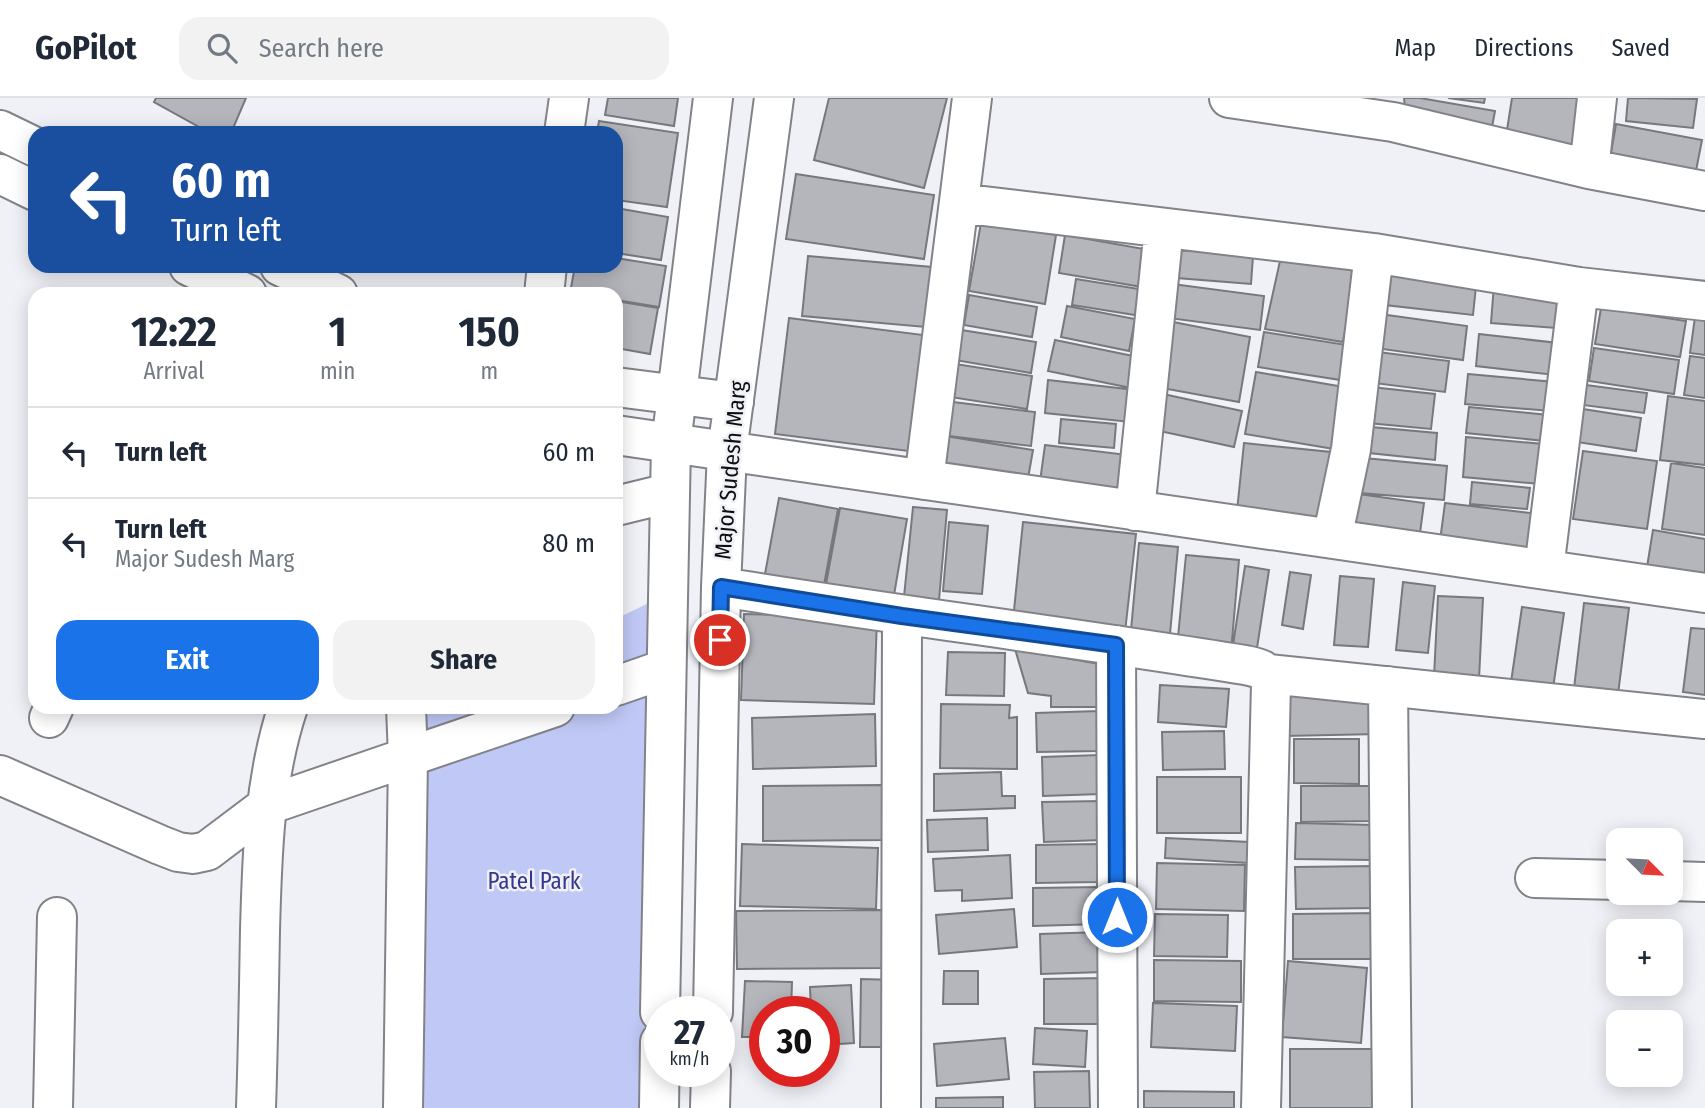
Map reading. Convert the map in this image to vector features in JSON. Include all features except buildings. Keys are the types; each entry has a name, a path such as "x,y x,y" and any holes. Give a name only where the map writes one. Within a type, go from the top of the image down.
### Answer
{"street":[{"path":"565,126 569,98"},
{"path":"660,996 671,444 713,98"},
{"name":"Major Sudesh Marg","path":"713,996 721,587 727,452 774,98"},
{"path":"924,481 972,98"},
{"path":"1229,98 1394,110 1590,169 1705,191"},
{"path":"1590,169 1597,98"},
{"path":"0,130 28,144"},
{"path":"0,174 28,188"},
{"path":"959,203 1374,253 1579,287 1705,301"},
{"path":"1135,511 1164,228"},
{"path":"1332,539 1351,449 1374,253"},
{"path":"204,273 232,287"},
{"path":"294,273 324,287"},
{"path":"1544,569 1579,287"},
{"path":"623,388 734,402"},
{"path":"623,436 1705,593"},
{"path":"623,504 669,493"},
{"path":"721,587 902,616 1116,645 1260,668 1269,674 1705,719"},
{"path":"901,1108 902,616"},
{"path":"1116,645 1118,1108"},
{"path":"623,684 666,669"},
{"path":"1262,1108 1271,683 1269,674"},
{"path":"1388,686 1392,1108"},
{"path":"256,1108 262,843 279,735 286,714"},
{"path":"403,1108 406,714"},
{"path":"0,775 178,852 193,854 207,851 222,842 268,804 534,714"},
{"path":"1535,878 1606,880"},
{"path":"1684,881 1705,882"},
{"path":"53,1108 57,917"},
{"path":"659,1087 659,1108"},
{"path":"710,1108 711,1087"}],"green space":[{"name":"Patel Park","path":"669,593 661,996 644,996 644,1087 659,1087 659,1108 402,1108 407,721 421,714 623,714 623,616"}],"route":[{"path":"720,640 721,587 902,616 1116,645 1117,917"}]}
